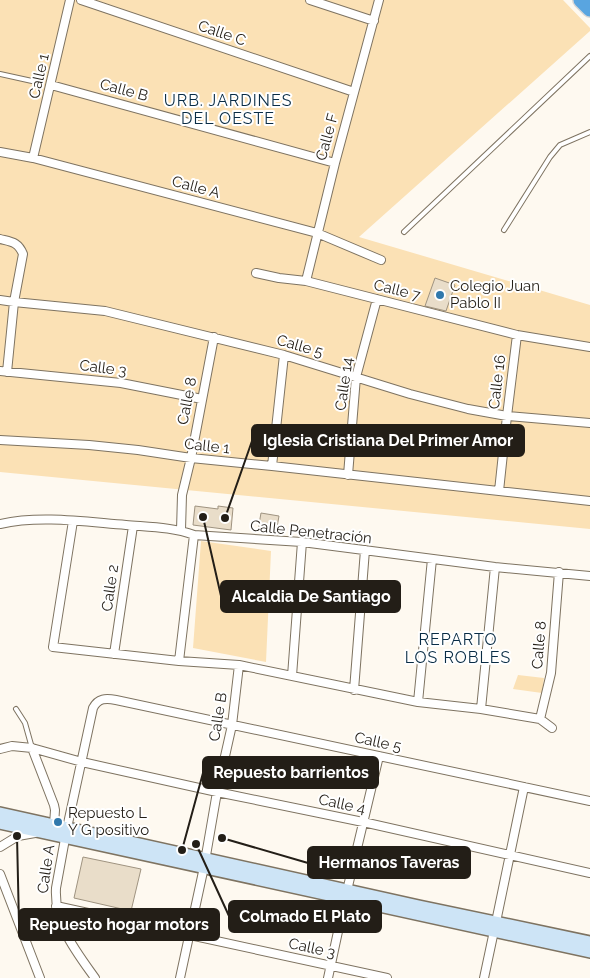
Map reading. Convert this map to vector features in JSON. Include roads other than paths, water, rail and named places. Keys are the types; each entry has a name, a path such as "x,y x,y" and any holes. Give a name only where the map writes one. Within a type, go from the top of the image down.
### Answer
{"highway":[{"path":"582,0 590,9"}],"main road":[{"path":"0,813 54,825 66,833"},
{"path":"0,823 39,832 66,833 205,863 495,927 590,952"},
{"path":"495,927 590,942"}],"street":[{"name":"Calle 1","path":"33,158 70,0"},
{"name":"Calle C","path":"81,0 354,92"},
{"path":"310,0 374,21"},
{"name":"Calle F","path":"306,281 334,163 379,0"},
{"name":"Calle B","path":"51,85 334,163"},
{"name":"Calle A","path":"0,152 33,158 317,233 381,260"},
{"path":"0,239 13,242 20,247 23,254 4,372"},
{"name":"Calle 7","path":"256,273 306,281 517,336 590,348"},
{"name":"Calle 14","path":"348,475 356,377 377,299"},
{"name":"Calle 5","path":"0,300 105,311 284,355 410,394 468,408 506,416 590,423"},
{"name":"Calle 16","path":"499,491 506,416 517,336"},
{"name":"Calle 8","path":"182,530 182,495 214,337"},
{"path":"272,466 284,355"},
{"name":"Calle 3","path":"4,372 120,383 202,399"},
{"name":"Calle 1","path":"0,440 138,450 191,458 590,502"},
{"name":"Calle Penetración","path":"0,524 17,520 73,521 182,530 194,535 302,542 495,567 590,576"},
{"path":"73,521 53,647 179,661 239,665 418,702 481,709 540,719 552,728"},
{"name":"Calle 2","path":"114,654 133,526"},
{"path":"179,661 194,535"},
{"path":"292,676 302,542"},
{"path":"354,690 365,550"},
{"path":"418,702 432,559"},
{"path":"481,709 495,567"},
{"name":"Calle 8","path":"540,719 551,673 559,572"},
{"name":"Calle B","path":"180,978 232,725 239,665"},
{"name":"Calle 5","path":"101,700 108,698 590,800"},
{"name":"Calle A","path":"95,978 78,954 59,919 56,906 56,888 93,708 101,700"},
{"name":"Calle 4","path":"0,749 12,746 32,748 82,762 590,873"},
{"path":"32,748 54,805 54,825"},
{"path":"328,978 379,756"},
{"path":"484,978 524,787"},
{"path":"0,847 18,836 39,832"},
{"path":"0,874 40,978"},
{"name":"Calle 3","path":"56,906 388,978"}],"lane":[{"path":"404,232 590,56"},
{"path":"0,74 32,81"},
{"path":"504,230 550,156 560,145 590,132"},
{"path":"16,709 25,723 32,748"}],"place":[{"name":"Colegio Juan Pablo II","path":"440,295"},
{"name":"Alcaldia De Santiago","path":"203,517"},
{"name":"Iglesia Cristiana Del Primer Amor","path":"225,518"},
{"name":"Repuesto L Y G positivo","path":"58,822"},
{"name":"Repuesto hogar motors","path":"17,836"},
{"name":"Hermanos Taveras","path":"222,838"},
{"name":"Colmado El Plato","path":"196,844"},
{"name":"Repuesto barrientos","path":"182,850"}],"district":[{"name":"URB. JARDINES DEL OESTE","path":"228,109"},
{"name":"REPARTO LOS ROBLES","path":"458,648"}]}
